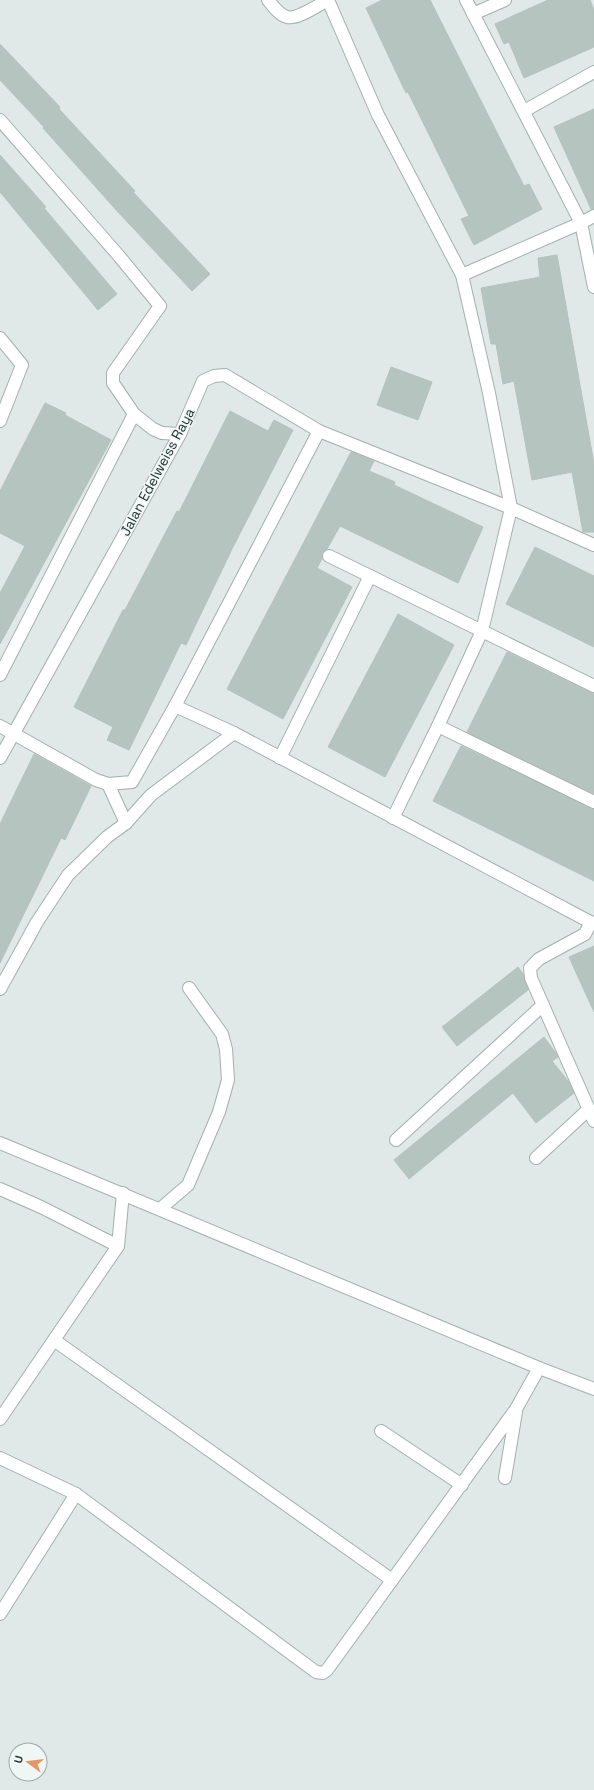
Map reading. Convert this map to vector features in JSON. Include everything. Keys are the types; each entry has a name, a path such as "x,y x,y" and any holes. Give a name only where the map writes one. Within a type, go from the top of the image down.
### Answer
{"street":[{"path":"269,1 280,13 287,17 296,17 328,0 378,115 462,275 489,393 511,508 482,631 393,818"},
{"path":"466,0 581,223 594,287"},
{"path":"473,14 505,0"},
{"path":"524,111 594,72"},
{"path":"0,120 119,256 160,306 113,373 113,383 134,414 153,429 162,433 180,434"},
{"path":"462,275 594,216"},
{"path":"0,338 22,365 0,421"},
{"name":"Jalan Edelweiss Raya","path":"0,758 180,434 203,381 214,376 225,375 319,431 511,508 594,545"},
{"path":"0,675 134,414"},
{"path":"0,726 96,780 108,784 132,782 175,706 319,431"},
{"path":"329,556 594,686"},
{"path":"280,758 370,576"},
{"path":"175,706 234,733 592,923 590,935 539,959 530,968 531,978 594,1121"},
{"path":"438,726 594,802"},
{"path":"0,989 37,922 68,874 107,837 126,823 151,795 234,733"},
{"path":"108,784 126,823"},
{"path":"160,1209 188,1185 219,1112 228,1080 226,1049 222,1034 189,988"},
{"path":"396,1140 543,1005"},
{"path":"536,1158 589,1109"},
{"path":"0,1142 539,1368 594,1389"},
{"path":"0,1189 42,1207 118,1246"},
{"path":"0,1419 118,1246 124,1193"},
{"path":"54,1340 392,1580"},
{"path":"0,1458 76,1494 316,1672 323,1673 327,1670 516,1409 539,1368"},
{"path":"505,1478 516,1409"},
{"path":"381,1431 462,1485"},
{"path":"0,1614 76,1494"}],"building":[{"path":"382,0 430,0 524,186 529,184 542,209 474,245 461,219 469,216 408,92 406,93 366,8"},
{"path":"548,0 590,0 594,10 594,47 524,78 509,42 504,44 495,24"},
{"path":"0,44 60,107 59,109 135,191 133,192 210,274 192,291 118,212 43,128 44,127 0,80"},
{"path":"594,109 594,209 591,209 554,127"},
{"path":"0,155 46,207 44,208 117,294 98,310 0,192"},
{"path":"557,255 594,464 594,532 583,532 572,472 532,480 514,381 503,384 496,344 491,344 481,288 540,277 538,258"},
{"path":"391,367 432,382 418,420 377,405"},
{"path":"45,403 66,413 65,415 111,440 0,644 0,593 25,546 0,533 0,491"},
{"path":"230,411 268,431 274,420 293,430 232,549 186,645 181,643 129,750 107,740 113,727 74,707 123,610 125,610 177,511 179,512"},
{"path":"351,452 374,461 369,471 395,482 394,485 483,527 458,583 340,526 327,549 322,552 322,559 317,568 352,587 283,719 227,689"},
{"path":"535,547 594,576 594,647 506,604"},
{"path":"398,614 454,645 385,777 328,747"},
{"path":"507,652 594,694 594,794 467,732"},
{"path":"461,746 594,809 594,881 433,801"},
{"path":"34,754 91,786 65,840 61,838 0,963 0,824"},
{"path":"594,946 594,1012 569,957"},
{"path":"518,967 523,974 528,990 457,1046 442,1027"},
{"path":"544,1037 558,1057 552,1061 568,1081 574,1093 536,1123 513,1093 409,1179 394,1160"}]}
